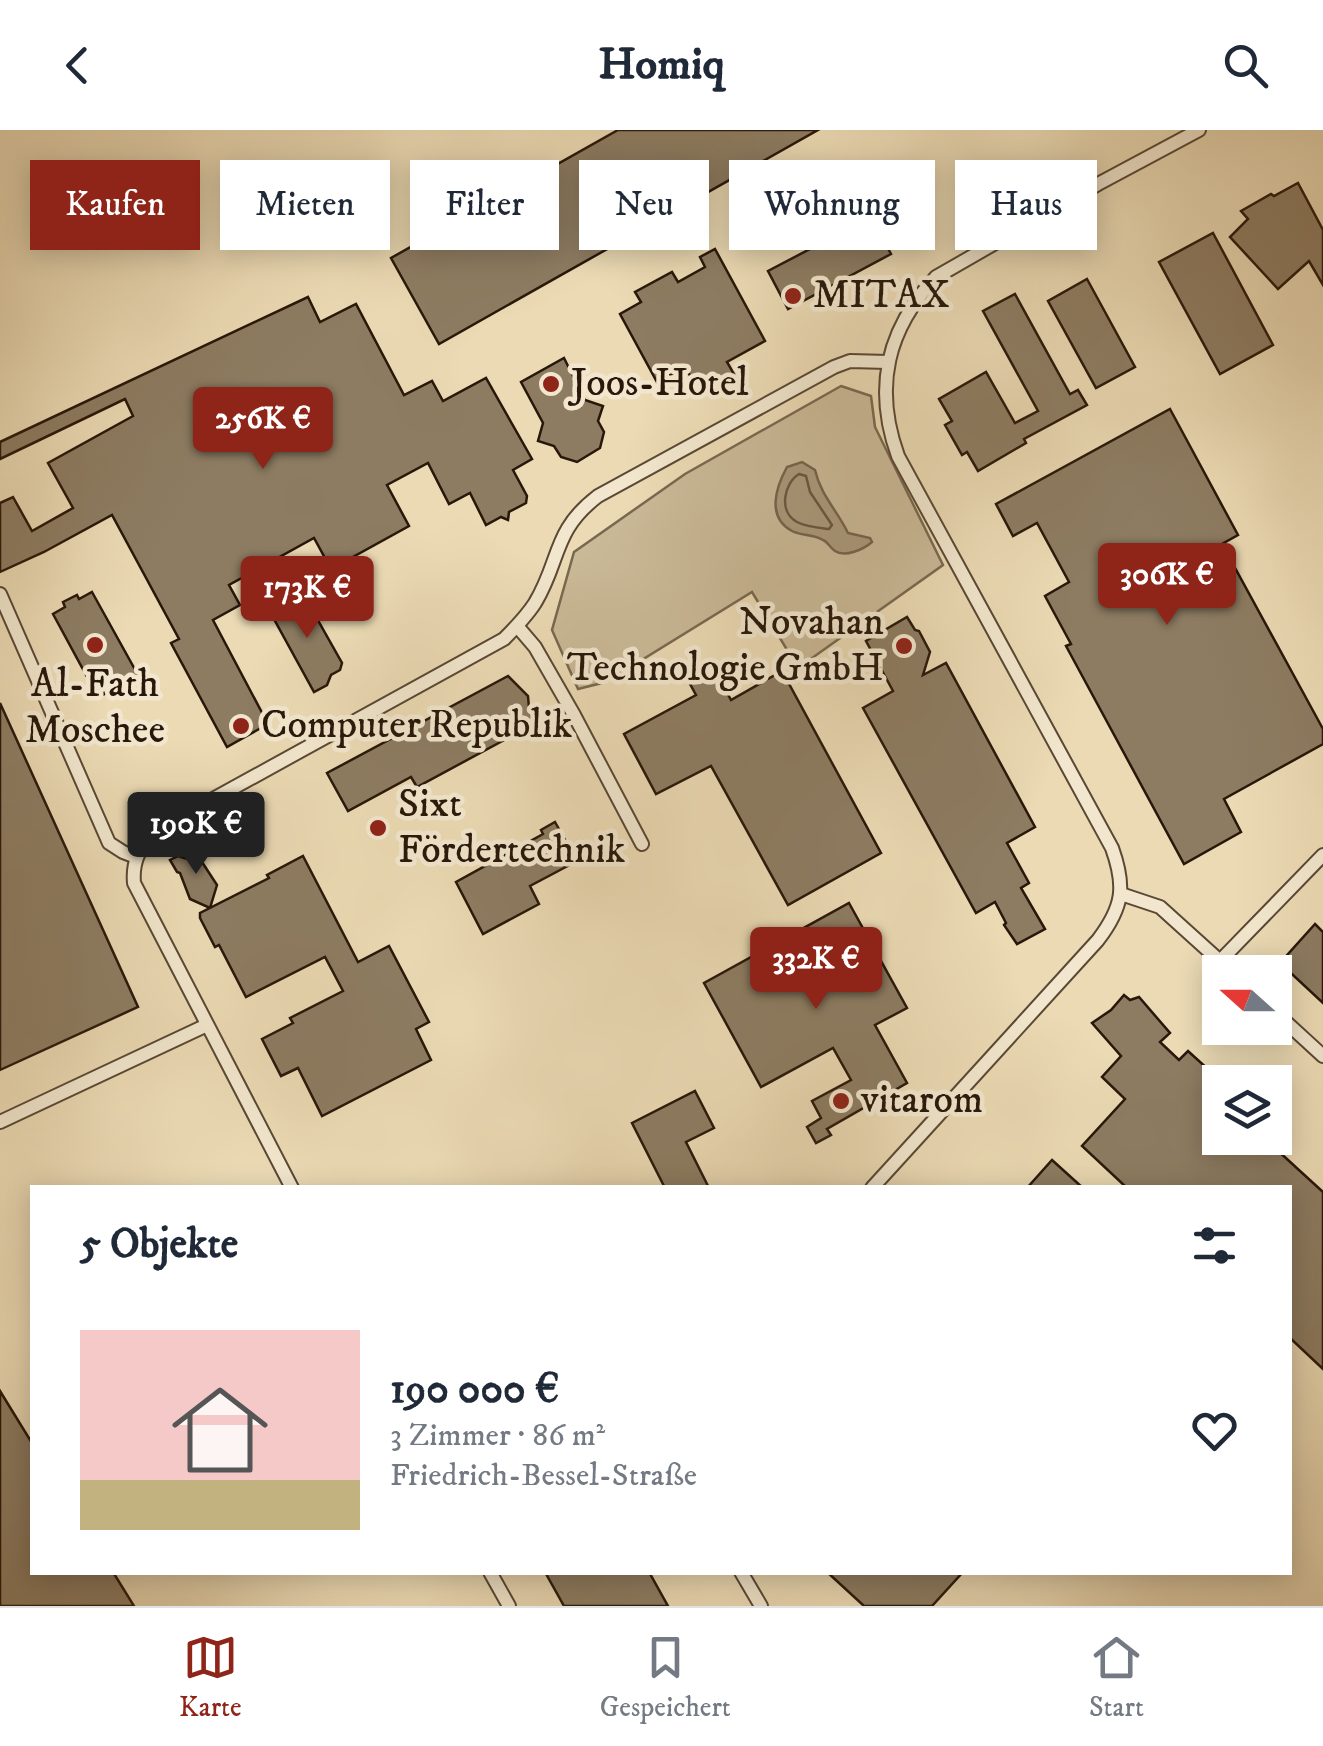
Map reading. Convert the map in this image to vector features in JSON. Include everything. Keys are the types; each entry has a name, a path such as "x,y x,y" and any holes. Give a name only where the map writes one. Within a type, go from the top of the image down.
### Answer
{"street":[{"path":"875,1185 1098,940 1113,920 1121,894 1120,870 1112,848 898,456 886,408 888,362 904,318 936,277 1199,130"},
{"path":"290,1185 134,883 136,857 155,831 504,639 536,602 571,521 598,496 834,367 850,361 888,362"},
{"path":"0,594 109,842 136,857"},
{"path":"517,626 535,647 642,844"},
{"path":"1226,955 1323,856"},
{"path":"1121,894 1160,907 1213,955"},
{"path":"0,1122 207,1025"},
{"path":"1292,1028 1323,1056"},
{"path":"492,1575 510,1606"},
{"path":"743,1575 761,1606"}],"shaded area":[{"path":"841,386 871,396 875,427 943,565 798,668 752,592 606,682 578,689 552,630 574,552 685,474"}],"water":[{"path":"802,462 815,470 848,533 870,538 872,542 844,554 819,538 796,533 784,525 776,510 779,483 787,467"}],"building":[{"path":"618,130 818,130 765,160 729,160 729,180 709,192 709,160 579,160 579,250 605,250 439,344 391,258 410,247 559,250 559,163"},
{"path":"1298,183 1323,230 1323,285 1309,261 1278,289 1230,237 1248,219 1241,211"},
{"path":"1213,233 1273,345 1220,374 1159,262"},
{"path":"715,249 765,341 727,362 734,374 700,393 685,367 657,382 620,314 641,302 635,292 672,272 678,282 705,267 700,257"},
{"path":"808,250 889,250 891,254 788,309 768,271"},
{"path":"1087,279 1135,367 1096,388 1048,301"},
{"path":"1015,294 1070,394 1078,390 1087,405 1024,439 1026,443 978,471 967,452 962,455 945,425 952,421 939,399 986,372 1015,423 1038,411 983,311"},
{"path":"308,297 320,322 356,304 404,395 432,381 443,401 486,378 532,459 513,470 527,496 526,503 509,512 508,520 501,517 486,525 470,493 449,504 428,463 387,485 409,526 331,569 314,538 229,585 240,605 213,620 268,724 227,747 171,643 179,639 112,515 0,572 0,503 13,497 32,531 73,508 48,463 133,416 125,399 0,459 0,442"},
{"path":"564,358 585,400 603,406 598,421 604,432 600,448 577,462 561,457 554,446 538,441 543,423 521,382"},
{"path":"1170,409 1238,535 1222,544 1323,729 1323,744 1224,799 1241,832 1184,864 1066,646 1071,644 1045,596 1069,582 1037,523 1013,536 996,504"},
{"name":"Al-Fath Moschee","path":"92,592 138,675 98,697 53,614 65,607 63,602"},
{"path":"302,592 342,663 327,685 314,692 269,610"},
{"path":"907,617 930,652 923,675 946,663 1035,827 1007,843 1029,883 1021,888 1045,929 1017,944 995,902 976,913 863,708 893,691 866,641"},
{"path":"715,670 731,700 782,671 881,853 788,905 711,766 656,794 624,734 696,695 690,684"},
{"path":"508,676 528,696 534,724 417,787 411,777 348,811 327,773"},
{"path":"0,703 138,1007 0,1070"},
{"path":"555,822 577,861 530,886 539,904 483,934 456,882 543,834 541,830"},
{"path":"197,847 217,885 210,908 190,899 170,860 178,856 187,859 189,850"},
{"path":"303,856 358,962 389,946 429,1022 416,1029 431,1060 322,1116 298,1068 281,1076 262,1039 293,1023 290,1018 343,991 325,957 246,997 200,918 200,913"},
{"path":"849,903 907,1008 875,1025 907,1083 827,1129 831,1135 816,1143 807,1127 821,1118 812,1101 851,1080 833,1048 761,1087 704,983"},
{"path":"1315,924 1323,932 1323,1003 1292,974 1292,955 1287,955"},
{"path":"1124,995 1130,1000 1139,997 1170,1033 1160,1042 1179,1060 1188,1051 1203,1065 1202,1155 1283,1155 1323,1192 1323,1369 1292,1340 1292,1185 1124,1185 1082,1146 1125,1099 1102,1077 1121,1056 1092,1023"},
{"path":"695,1091 714,1128 686,1142 708,1185 663,1185 632,1123"},
{"path":"1052,1160 1080,1185 1030,1185"},
{"path":"0,1391 30,1440 30,1575 115,1575 134,1606 0,1606"},
{"path":"547,1575 651,1575 668,1606 564,1606"},
{"path":"830,1575 960,1575 932,1606 864,1606"}],"place":[{"name":"MITAX","path":"793,296"},
{"name":"Joos-Hotel","path":"551,384"},
{"name":"Al-Fath Moschee","path":"95,645"},
{"name":"Novahan Technologie GmbH","path":"904,646"},
{"name":"Computer Republik","path":"241,726"},
{"name":"Sixt Fördertechnik","path":"378,828"},
{"name":"vitarom","path":"841,1101"}]}
